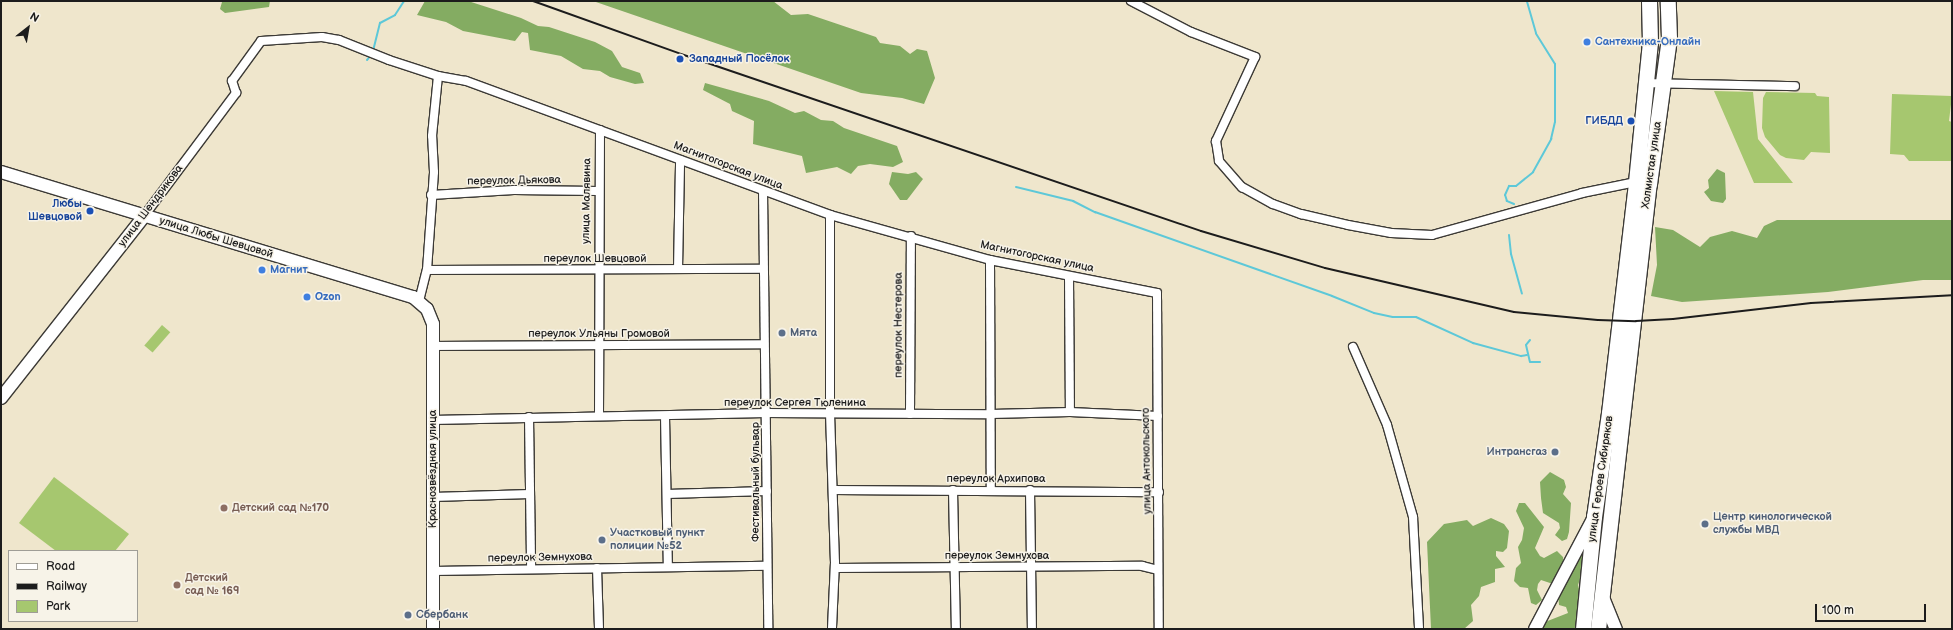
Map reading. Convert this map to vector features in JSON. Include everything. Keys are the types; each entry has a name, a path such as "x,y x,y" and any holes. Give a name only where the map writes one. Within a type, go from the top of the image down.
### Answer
{"highway":[{"name":"Холмистая улица","path":"1619,328 1650,42 1649,1"},
{"name":"Холмистая улица","path":"1634,328 1649,184 1669,38 1668,1"},
{"name":"улица Героев Сибиряков","path":"1583,629 1594,517 1619,328"},
{"name":"улица Героев Сибиряков","path":"1598,629 1634,328"}],"street":[{"path":"1131,1 1184,29 1255,57 1216,141 1220,161 1242,187 1287,209 1341,224 1391,233 1432,235 1582,193 1636,182"},
{"name":"Магнитогорская улица","path":"300,38 339,40 438,76 466,81 830,215 911,236 990,260 1069,277 1157,293"},
{"name":"улица Шендрикова","path":"1,398 144,216 236,94 232,81 260,41 300,38"},
{"path":"423,305 434,172 432,136 438,76"},
{"path":"1646,83 1795,86"},
{"name":"улица Малявина","path":"599,415 597,270 600,130"},
{"path":"678,269 680,160"},
{"name":"улица Любы Шевцовой","path":"1,172 406,294 423,305"},
{"name":"переулок Дьякова","path":"431,195 514,190 598,191"},
{"name":"Фестивальный бульвар","path":"763,190 768,629"},
{"path":"830,215 830,413 835,568 832,629"},
{"name":"переулок Нестерова","path":"910,414 911,236"},
{"path":"990,260 991,491"},
{"name":"переулок Шевцовой","path":"427,270 763,269"},
{"path":"1069,277 1070,412"},
{"name":"улица Антокольского","path":"1157,293 1159,629"},
{"name":"Краснозвёздная улица","path":"423,305 432,324 433,346 433,629"},
{"name":"переулок Ульяны Громовой","path":"433,346 764,344"},
{"path":"1354,347 1386,426 1413,517 1419,629"},
{"name":"переулок Сергея Тюленина","path":"432,420 599,415 665,416 766,413 991,414 1070,412 1158,416"},
{"path":"665,416 668,567"},
{"path":"529,417 531,568"},
{"name":"переулок Архипова","path":"833,490 1030,490 1159,492"},
{"path":"953,490 956,629"},
{"path":"1030,490 1032,629"},
{"path":"667,494 767,491"},
{"path":"433,497 530,494"},
{"path":"1535,629 1594,517"},
{"name":"переулок Земнухова","path":"433,571 531,568 767,566"},
{"name":"переулок Земнухова","path":"835,568 954,566 1142,566 1158,570"},
{"path":"597,568 599,629"},
{"path":"1602,594 1616,629"}],"green space":[{"path":"219,1 270,1 269,7 225,13 220,9 222,2"},
{"path":"425,1 468,1 521,18 538,26 549,27 595,42 612,51 622,67 640,73 644,83 635,84 610,77 600,71 583,69 561,56 530,50 528,33 522,32 515,41 463,31 446,22 417,15"},
{"path":"593,1 773,1 791,15 808,14 876,37 880,43 900,46 910,54 917,49 927,51 935,78 924,104 902,98 861,93"},
{"path":"705,83 769,101 795,113 804,111 821,120 833,121 844,128 897,146 903,162 893,167 870,164 858,166 851,174 837,167 806,173 802,156 753,144 754,121 732,111 730,104 703,90"},
{"path":"1714,91 1753,92 1758,139 1793,183 1754,183"},
{"path":"1766,92 1815,93 1817,96 1829,97 1830,153 1811,152 1804,160 1786,158 1780,155 1765,137 1762,128 1763,98"},
{"path":"1892,94 1952,96 1949,121 1952,122 1952,161 1909,161 1904,155 1890,154"},
{"path":"1717,169 1725,173 1726,199 1723,203 1711,201 1704,192 1709,188 1708,180"},
{"path":"892,172 908,174 916,172 923,179 907,200 900,200 889,184"},
{"path":"1777,220 1952,220 1952,280 1923,280 1828,292 1682,302 1651,296 1657,265 1655,227 1673,230 1700,247 1710,237 1732,231 1757,238 1764,226"},
{"path":"162,325 170,332 153,353 144,345"},
{"path":"1550,472 1564,480 1566,487 1563,494 1571,503 1569,532 1567,539 1562,541 1555,535 1560,528 1559,523 1543,513 1540,482"},
{"path":"54,477 129,534 116,550 55,550 19,523"},
{"path":"1519,503 1525,503 1544,527 1535,548 1540,556 1544,558 1557,551 1563,557 1564,567 1553,584 1541,580 1538,584 1537,590 1542,600 1536,605 1531,603 1528,588 1520,587 1514,581 1516,568 1521,563 1518,547 1522,540 1524,528 1516,511"},
{"path":"1491,518 1504,524 1509,531 1507,548 1503,552 1496,551 1496,556 1505,567 1495,569 1495,582 1481,587 1479,596 1471,605 1473,621 1464,629 1431,629 1427,542 1444,524 1467,520 1473,526"},
{"path":"1585,545 1581,576 1578,585 1582,599 1578,629 1542,629 1545,622 1568,613 1566,607 1559,605 1558,593"}],"waterway":[{"path":"373,51 380,23 395,15 404,1"},
{"path":"1514,204 1507,201 1505,195 1509,186 1516,186 1533,172 1551,139 1555,122 1555,64 1536,33 1527,1"},
{"path":"367,60 371,55"},
{"path":"1016,187 1073,201 1095,212 1332,296 1374,313 1393,317 1416,317 1473,343 1521,356 1527,355"},
{"path":"1509,235 1511,254 1522,294"},
{"path":"1530,340 1526,345 1530,362 1540,362"}],"railway":[{"path":"533,1 681,54 1201,231 1325,268 1514,312 1598,320 1636,321 1673,319 1811,303 1952,295"}],"place":[{"name":"Сантехника-Онлайн","path":"1587,42"},
{"name":"Западный Посёлок","path":"680,59"},
{"name":"ГИБДД","path":"1631,121"},
{"name":"Любы Шевцовой","path":"90,211"},
{"name":"Магнит","path":"262,270"},
{"name":"Ozon","path":"307,297"},
{"name":"Мята","path":"782,333"},
{"name":"Интрансгаз","path":"1555,452"},
{"name":"Детский сад №170","path":"224,508"},
{"name":"Центр кинологической службы МВД","path":"1705,524"},
{"name":"Участковый пункт полиции №52","path":"602,540"},
{"name":"Детский сад № 169","path":"177,585"},
{"name":"Сбербанк","path":"408,615"}]}
